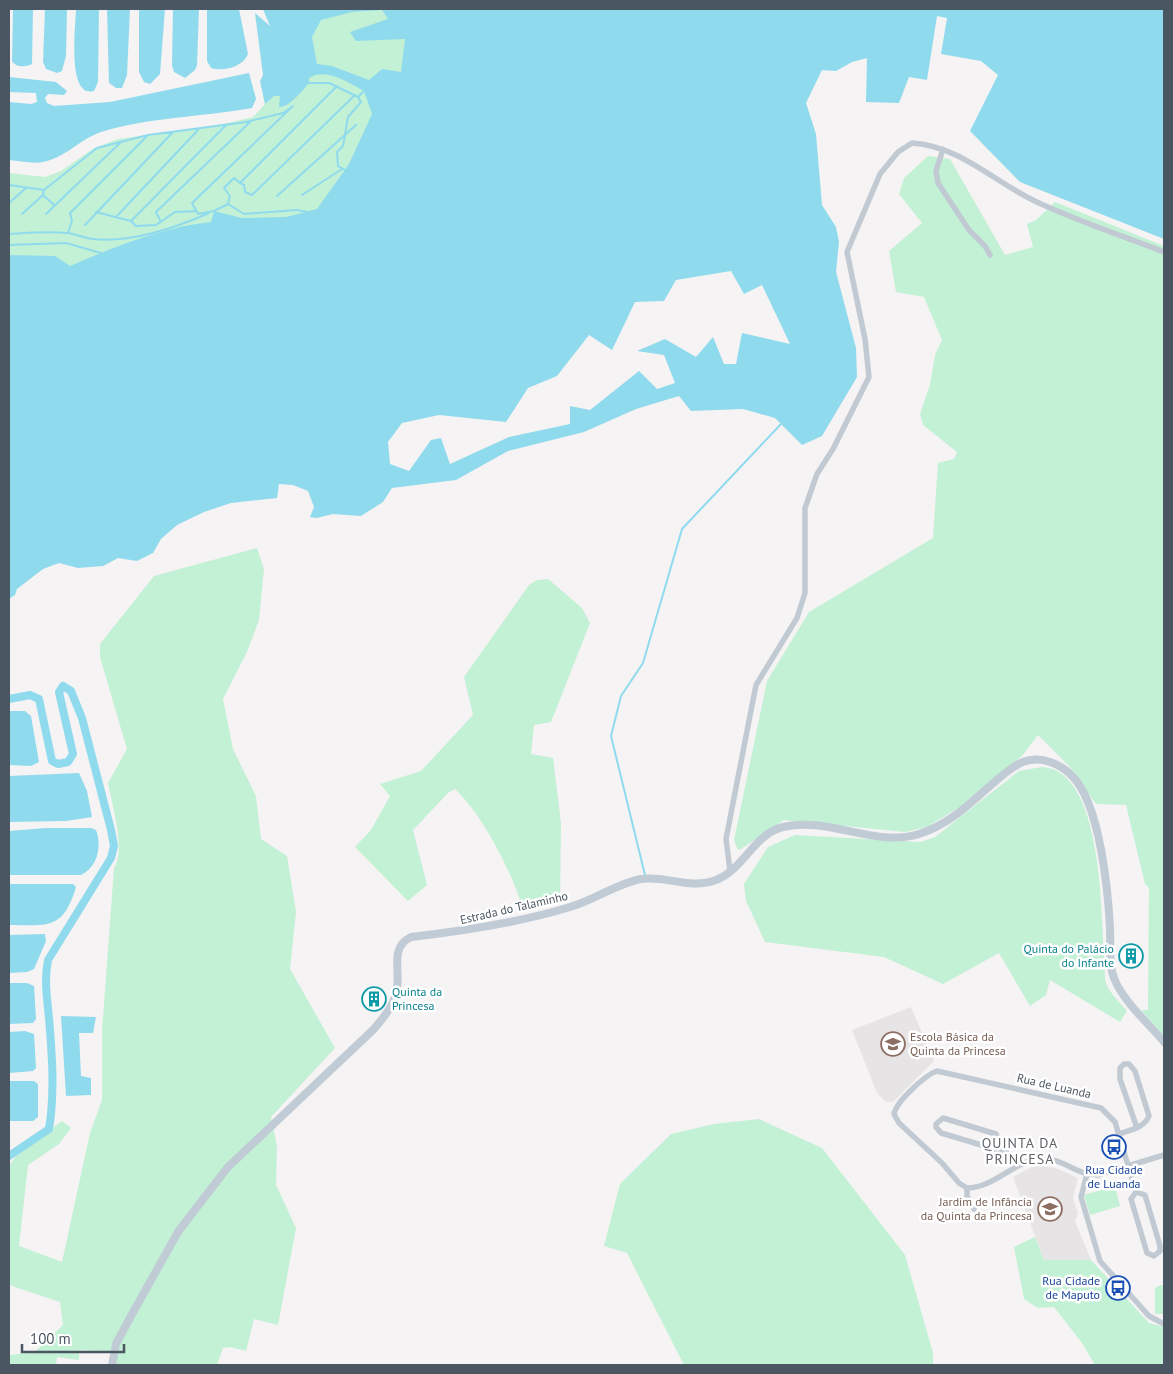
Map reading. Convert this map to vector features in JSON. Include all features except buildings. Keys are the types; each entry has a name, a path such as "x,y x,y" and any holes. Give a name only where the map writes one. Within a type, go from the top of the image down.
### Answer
{"main road":[{"name":"Estrada do Talaminho","path":"112,1365 113,1352 124,1329 178,1232 228,1167 367,1035 389,1010 398,986 398,948 404,940 411,937 440,935 552,912 573,906 645,878 685,884 702,884 718,880 730,871 768,834 782,827 820,827 895,837 916,835 935,829 953,817 1010,770 1024,762 1036,759 1049,762 1067,771 1082,788 1089,804 1106,877 1113,975 1121,991 1164,1042"}],"street":[{"path":"730,871 726,839 756,685 797,618 805,593 805,508 817,474 833,449 869,377 865,339 847,252 880,174 898,152 912,142 944,149 954,152 1005,186 1039,203 1164,252"},
{"path":"944,149 936,171 938,183 969,230 985,246 990,255"},
{"path":"1119,1134 1137,1128 1144,1124 1149,1116 1135,1071 1129,1064 1124,1064 1120,1068 1120,1079 1137,1128"},
{"name":"Rua de Luanda","path":"967,1188 959,1183 942,1163 899,1123 894,1114 896,1106 925,1078 937,1071 1101,1108 1115,1122 1136,1192"},
{"path":"1005,1152 941,1133 936,1124 943,1118 996,1134 1015,1166"},
{"path":"974,1209 967,1196 967,1188 978,1187 1015,1166 1029,1161 1046,1158 1063,1163 1087,1174 1098,1175 1164,1155"},
{"path":"1087,1174 1081,1196 1100,1261 1149,1316 1164,1324"},
{"path":"1136,1192 1145,1195 1160,1246 1160,1252 1154,1256 1147,1253 1131,1199 1136,1192"}],"shaded area":[{"name":"Escola Básica da Quinta da Princesa","path":"911,1007 934,1061 893,1102 886,1102 877,1093 852,1030"},
{"name":"Jardim de Infância da Quinta da Princesa","path":"1036,1165 1056,1168 1078,1178 1073,1198 1078,1213 1075,1221 1091,1260 1044,1260 1013,1177"}],"green space":[{"path":"303,9 500,9 496,136 9,343 9,173 45,177 61,171 94,148 118,139 224,124 253,117 265,104 263,95"},
{"path":"928,156 950,159 1005,255 1033,247 1027,224 1036,220 1055,202 1164,246 1164,1036 1141,1010 1148,1010 1149,888 1145,884 1126,805 1096,804 1068,765 1038,735 1022,756 958,808 927,827 905,832 784,820 741,849 738,850 734,840 767,681 809,612 933,538 938,463 954,459 957,452 923,425 920,414 930,385 935,355 942,340 924,297 896,292 889,251 922,223 899,194 904,178"},
{"path":"257,548 264,569 259,620 247,652 223,699 233,749 256,796 261,839 287,856 296,912 290,969 335,1048 271,1117 277,1147 276,1185 296,1228 278,1325 254,1319 246,1351 230,1347 223,1348 217,1365 116,1365 117,1355 109,1352 79,1350 79,1360 57,1357 56,1365 9,1365 9,1355 35,1352 63,1325 60,1302 9,1285 10,1165 15,1157 62,1121 71,1128 59,1144 28,1165 19,1246 62,1262 90,1133 102,1100 102,1031 114,868 119,850 117,827 108,783 127,749 100,657 100,644 154,576"},
{"path":"548,579 582,608 590,623 551,722 534,725 531,754 553,758 561,823 560,903 522,906 495,844 475,813 455,789 449,792 413,830 427,885 408,901 355,847 371,830 390,796 380,784 421,771 473,715 464,677 529,585 537,580"},
{"path":"1042,767 1062,774 1077,791 1087,816 1099,876 1106,983 1112,994 1127,1011 1120,1022 1050,980 1046,995 1030,1006 999,953 943,984 884,957 765,942 746,901 744,884 768,847 795,835 921,842 935,837 1019,771"},
{"path":"759,1119 822,1148 905,1255 933,1353 933,1365 684,1365 627,1253 604,1246 620,1184 671,1134 714,1124"},
{"path":"1115,1186 1120,1206 1090,1215 1084,1195"},
{"path":"1035,1237 1044,1260 1091,1260 1149,1323 1164,1327 1164,1365 1095,1365 1082,1343 1054,1307 1038,1308 1024,1299 1014,1247"},
{"path":"1164,1285 1164,1314 1155,1314 1155,1288"}],"water":[{"path":"13,9 33,9 32,64 27,66 19,66 12,61"},
{"path":"45,9 67,9 66,56 62,71 57,73 46,69 43,62"},
{"path":"76,9 99,9 98,82 94,91 85,90 79,84 76,72 74,43"},
{"path":"107,9 130,9 127,75 122,88 116,88 109,83"},
{"path":"139,9 165,9 160,74 150,84 144,82 139,72"},
{"path":"173,9 199,9 197,65 195,70 185,78 174,72 172,65"},
{"path":"207,9 239,9 248,54 237,65 227,69 216,69 211,68 207,61"},
{"path":"263,9 1164,9 1164,239 1020,182 970,131 998,75 981,61 941,54 947,18 937,16 927,80 909,77 899,103 866,102 867,58 852,62 836,71 822,70 806,103 816,134 822,205 836,227 839,242 836,272 856,348 857,377 822,436 802,445 775,418 743,409 691,411 679,396 636,409 584,432 508,451 456,480 392,488 383,502 361,516 333,514 317,518 310,517 314,507 308,491 293,485 279,484 277,498 231,503 204,512 177,525 161,539 153,553 137,561 118,558 103,566 78,568 59,563 43,569 17,589 15,595 9,599 9,255 55,256 70,266 121,245 157,233 211,222 214,211 242,218 286,217 317,209 349,164 372,114 364,91 337,77 323,74 309,78 309,83 296,98 287,104 279,107 280,96 274,96 265,104 260,81 263,75 255,13 270,26","holes":["382,10 388,19 350,32 356,41 405,39 401,72 382,69 369,80 332,66 317,64 312,37 321,20 352,12","731,271 744,294 762,285 790,344 742,333 736,364 724,364 713,337 696,357 665,339 637,351 664,355 675,383 657,389 639,371 590,410 570,406 570,424 509,437 450,464 441,438 431,440 409,471 390,464 388,442 402,423 439,415 506,422 528,388 557,376 589,335 612,350 635,302 664,301 676,280"]},
{"path":"249,73 256,99 252,108 138,123 93,135 51,160 35,163 9,160 9,102 31,104 37,102 36,93 9,92 9,77 56,82 67,91 64,95 48,94 45,98 47,103 54,106 110,102"},
{"path":"9,711 25,711 31,716 39,762 31,766 9,765"},
{"path":"79,773 87,791 92,817 66,821 9,822 9,776"},
{"path":"46,828 91,828 96,830 99,842 97,855 91,867 81,875 9,875 9,831"},
{"path":"9,884 73,884 76,887 65,912 52,922 43,925 9,925"},
{"path":"45,934 46,941 34,969 27,972 9,973 9,935"},
{"path":"9,983 27,983 34,986 36,1019 33,1023 9,1024"},
{"path":"61,1016 96,1017 93,1033 79,1033 81,1076 91,1078 91,1095 66,1096"},
{"path":"25,1031 34,1034 36,1068 33,1071 9,1073 9,1032"},
{"path":"9,1081 34,1081 38,1084 38,1117 33,1121 9,1121"}],"waterway":[{"path":"309,83 329,83 358,97 364,91"},
{"path":"214,211 228,204 230,196 224,188 234,178 240,183 337,86"},
{"path":"240,183 244,185 245,192 252,195 355,95"},
{"path":"345,170 338,166 337,152 343,146 348,117 361,102 358,97"},
{"path":"9,185 44,190 97,148 148,135 246,122 283,113 293,106 192,203 198,214 214,211"},
{"path":"161,222 156,212 250,122"},
{"path":"131,221 226,125"},
{"path":"277,196 356,125"},
{"path":"116,217 198,130"},
{"path":"85,225 173,132"},
{"path":"68,233 72,221 70,213 147,136"},
{"path":"46,214 122,141"},
{"path":"302,195 342,169"},
{"path":"9,203 26,188"},
{"path":"22,214 43,195 44,190"},
{"path":"43,195 54,205"},
{"path":"228,204 244,214 297,210 307,212"},
{"path":"96,212 131,221 136,226 156,225 175,212 197,211"},
{"path":"9,234 60,232 93,239 122,239 167,229 209,213"},
{"path":"9,245 66,243 101,253"},
{"path":"645,875 611,736 621,696 643,663 682,529 781,424"},
{"path":"9,699 30,695 39,699 52,761 58,764 68,762 73,754 59,692 63,686 71,691 82,718 114,846 111,858 48,960 46,989 52,1074 52,1102 49,1129 9,1156"}],"place":[{"name":"Quinta do Palácio do Infante","path":"1131,956"},
{"name":"Quinta da Princesa","path":"374,999"},
{"name":"Escola Básica da Quinta da Princesa","path":"893,1044"},
{"name":"Rua Cidade de Luanda","path":"1114,1147"},
{"name":"Jardim de Infância da Quinta da Princesa","path":"1050,1209"},
{"name":"Rua Cidade de Maputo","path":"1118,1288"}],"district":[{"name":"QUINTA DA PRINCESA","path":"1020,1152"}]}
